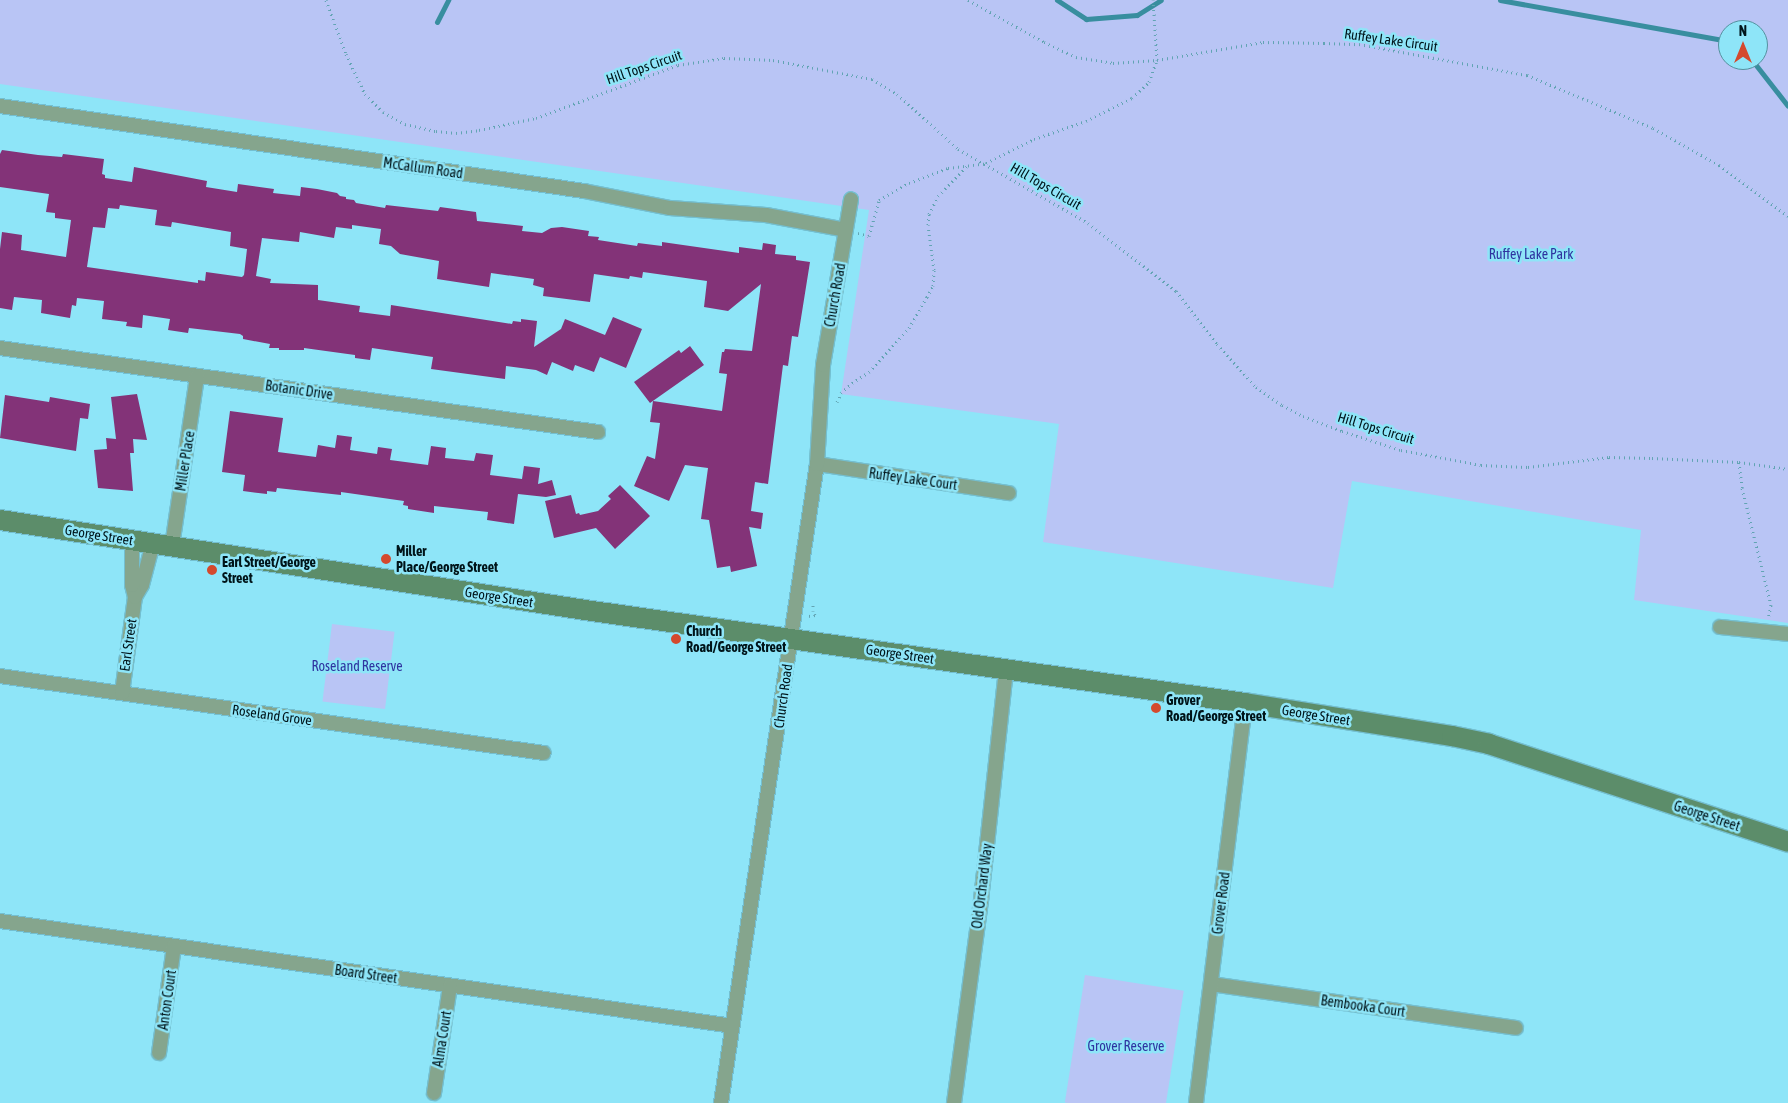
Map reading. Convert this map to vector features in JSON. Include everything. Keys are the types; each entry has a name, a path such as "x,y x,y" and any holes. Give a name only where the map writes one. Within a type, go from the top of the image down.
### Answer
{"main road":[{"name":"George Street","path":"0,520 573,608 1245,703 1489,744 1788,842"}],"street":[{"name":"McCallum Road","path":"0,106 584,191 670,208 766,215 846,230"},
{"name":"Church Road","path":"722,1103 817,464 823,365 851,200"},
{"name":"Botanic Drive","path":"0,348 598,432"},
{"name":"Miller Place","path":"162,545 198,376"},
{"name":"Ruffey Lake Court","path":"817,464 1009,493"},
{"name":"Earl Street","path":"122,693 135,597 132,585 132,541"},
{"name":"Earl Street","path":"135,597 162,545"},
{"path":"1720,627 1788,634"},
{"name":"Old Orchard Way","path":"954,1103 981,900 1006,669"},
{"name":"Roseland Grove","path":"0,676 544,753"},
{"name":"Grover Road","path":"1196,1103 1245,703"},
{"name":"Board Street","path":"0,921 733,1026"},
{"name":"Anton Court","path":"159,1054 174,946"},
{"name":"Bembooka Court","path":"1211,984 1516,1028"},
{"name":"Alma Court","path":"434,1093 450,986"}],"path":[{"name":"Hill Tops Circuit","path":"326,0 346,54 366,94 383,112 405,124 456,133 536,118 568,108 678,65 724,58 773,60 872,79 886,85 958,149 986,163 1088,223 1169,285 1193,310 1237,368 1256,387 1282,405 1311,419 1401,450 1481,465 1528,467 1609,458 1739,462 1788,469"},
{"name":"Ruffey Lake Circuit","path":"968,0 1044,42 1076,57 1113,63 1158,60 1263,42 1359,44 1527,75 1653,128 1719,165 1788,216"},
{"path":"846,230 869,236 879,200 909,183 948,168 986,163 1034,139 1086,121 1132,98 1149,82 1158,60 1153,0"},
{"path":"836,406 841,393 869,372 909,328 927,297 933,286 934,270 928,225 929,214 938,196 969,164"},
{"path":"1739,462 1742,488 1771,605 1766,632"},
{"path":"792,639 809,616 815,614 813,603"}],"green space":[{"name":"Ruffey Lake Park","path":"0,0 1788,0 1788,623 1634,600 1641,530 1352,481 1333,588 1043,542 1059,424 841,394 869,210 0,84"},
{"name":"Roseland Reserve","path":"332,624 395,632 385,709 322,701"},
{"name":"Grover Reserve","path":"1085,975 1184,991 1166,1103 1065,1102"}],"building":[{"path":"2,150 38,155 62,157 63,154 104,159 102,174 105,175 105,178 132,182 134,167 207,181 206,187 237,192 238,184 274,189 273,193 300,196 301,187 317,189 337,193 340,196 346,197 346,199 354,200 356,203 385,208 386,205 438,211 440,207 476,212 477,221 523,226 522,231 542,233 551,228 562,227 589,231 588,236 599,237 598,240 637,246 638,243 662,246 662,242 739,253 739,247 762,250 763,243 776,245 775,254 796,256 796,260 810,262 798,337 792,336 788,366 783,365 768,484 755,482 751,511 763,513 761,529 749,527 757,566 731,572 730,566 717,568 709,520 701,519 708,468 685,465 669,501 634,486 647,456 655,459 660,423 650,422 653,401 722,411 727,374 719,373 722,352 725,349 752,351 761,284 728,311 704,307 707,281 643,272 642,278 630,276 629,279 594,274 590,302 543,296 544,288 533,285 534,279 491,273 489,287 437,279 439,261 400,254 391,246 379,244 381,229 352,225 352,229 336,227 334,238 300,232 299,242 262,238 256,276 271,279 270,283 318,285 318,300 360,306 359,312 390,316 391,305 512,324 513,321 521,322 521,319 537,321 534,347 561,329 565,319 605,335 613,317 642,329 626,368 600,357 594,372 575,365 573,371 552,362 547,375 536,370 506,366 505,379 431,369 433,357 372,348 370,360 355,358 355,355 304,348 304,350 279,350 279,348 269,348 270,344 243,339 243,336 240,334 189,328 188,333 168,330 170,319 143,315 142,328 126,326 127,322 102,319 104,301 77,298 76,306 72,305 70,318 41,313 42,300 14,297 12,310 0,308 0,249 2,232 22,235 21,250 66,257 71,220 55,218 55,213 46,212 49,194 0,187 0,154","holes":["120,205 157,210 155,225 171,227 172,222 231,232 230,246 247,249 244,275 242,277 206,272 205,281 198,280 198,283 87,267 93,227 105,228 108,208 119,209"]},
{"path":"690,346 704,365 650,403 634,382 679,350 681,353"},
{"path":"137,394 147,440 133,439 134,453 130,453 133,491 98,488 94,450 107,449 106,438 116,439 111,397"},
{"path":"5,395 49,402 50,397 90,404 88,419 80,418 76,451 0,438"},
{"path":"230,411 283,418 278,452 316,457 318,445 335,448 337,435 352,437 350,450 377,454 378,447 392,449 390,460 428,465 431,446 446,448 445,458 474,461 476,453 493,455 490,475 522,479 524,466 540,468 538,484 552,480 556,495 546,497 518,494 514,524 487,520 488,512 434,506 434,513 408,509 408,506 403,505 404,501 341,492 341,495 277,488 276,492 267,491 267,494 243,491 245,475 222,472"},
{"path":"620,485 650,516 615,549 596,528 554,538 545,501 571,495 576,514 579,513 580,515 598,511 611,499 608,496"}],"waterway":[{"path":"437,22 448,0"},
{"path":"1057,0 1086,19 1137,15 1161,0"},
{"path":"1500,0 1718,39"},
{"path":"1760,70 1788,106"}],"place":[{"name":"Miller Place/George Street","path":"386,559"},
{"name":"Earl Street/George Street","path":"212,570"},
{"name":"Church Road/George Street","path":"676,639"},
{"name":"Grover Road/George Street","path":"1156,708"}]}
